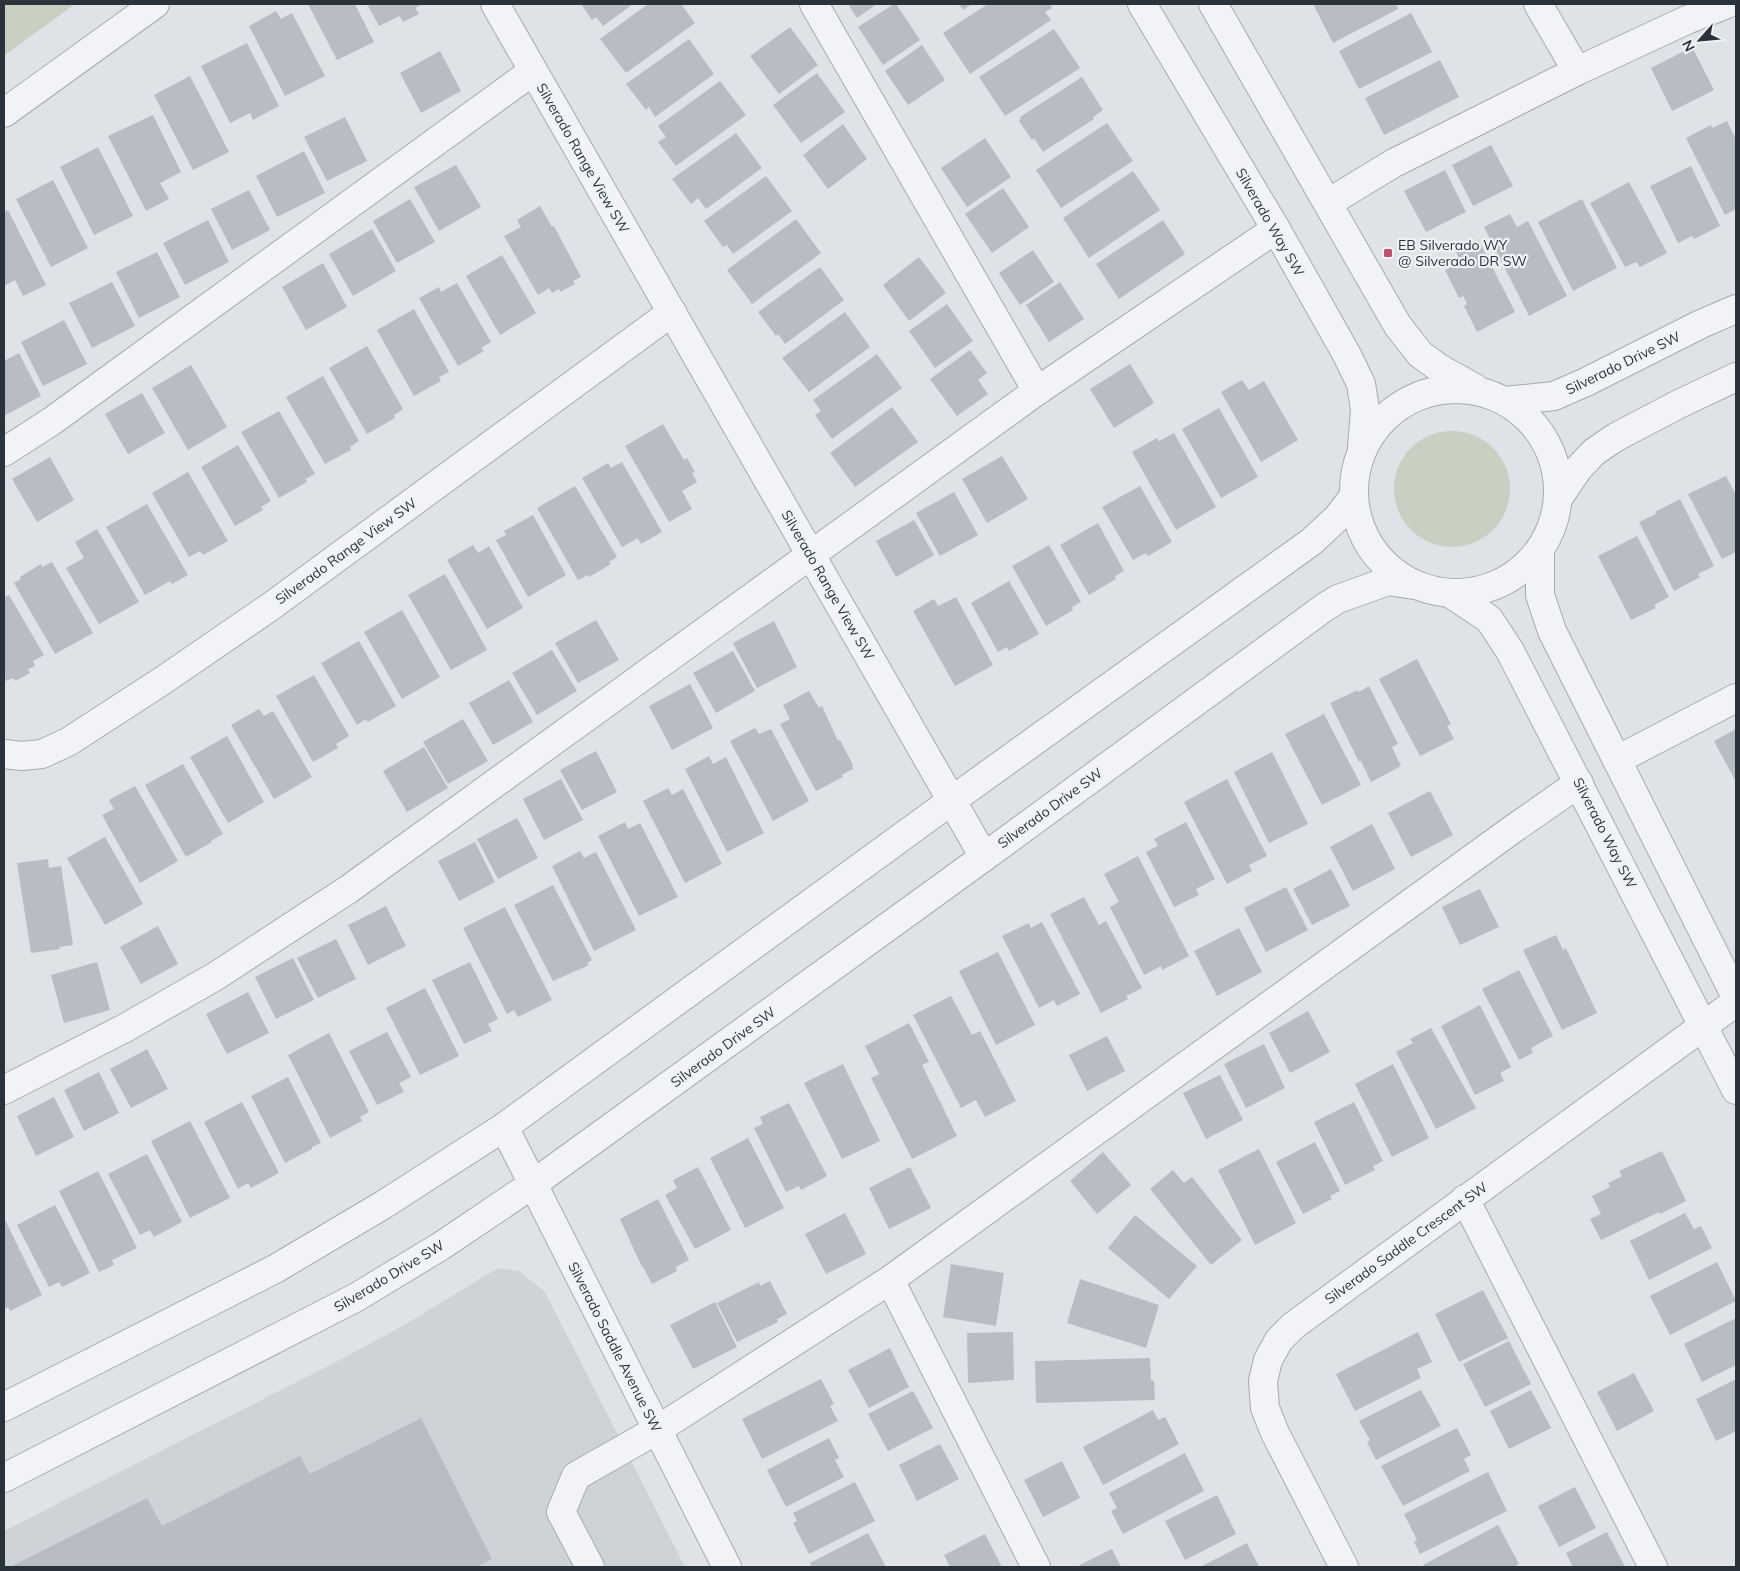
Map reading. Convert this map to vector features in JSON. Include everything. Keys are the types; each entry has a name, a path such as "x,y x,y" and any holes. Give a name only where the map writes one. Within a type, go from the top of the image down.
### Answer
{"street":[{"path":"4,114 155,4"},
{"name":"Silverado Range View SW","path":"495,4 984,857"},
{"path":"814,4 1037,392"},
{"name":"Silverado Way SW","path":"1142,4 1276,229 1347,355 1360,384 1365,409 1362,450"},
{"path":"1213,4 1398,326 1420,354 1439,368 1523,413 1538,429 1551,452 1557,470 1559,497 1555,520 1540,550 1518,574 1501,584 1481,591 1451,594 1432,592 1414,585 1387,567 1369,546 1357,518 1354,496 1355,472 1362,450"},
{"path":"1538,4 1576,71"},
{"path":"1328,203 1394,163 1576,71 1689,19 1727,4"},
{"path":"4,452 52,421 533,71"},
{"path":"4,1090 125,1028 216,976 350,889 810,554 1037,392 1276,229"},
{"name":"Silverado Drive SW","path":"1362,450 1380,422 1398,406 1423,394 1449,389 1493,396 1554,396 1586,382 1701,324 1736,309"},
{"name":"Silverado Range View SW","path":"4,754 22,756 42,754 68,742 162,681 270,606 672,312"},
{"path":"1559,497 1578,469 1594,452 1616,437 1736,377"},
{"path":"4,1407 275,1269 383,1206 504,1127 951,801 1311,542 1337,518 1354,496"},
{"path":"1540,550 1540,595 1552,632 1736,997"},
{"name":"Silverado Drive SW","path":"4,1478 355,1298 442,1246 533,1184 1325,607 1351,594 1388,581 1414,585"},
{"name":"Silverado Way SW","path":"1451,594 1489,619 1510,651 1736,1090"},
{"path":"1617,760 1736,698"},
{"path":"590,1567 561,1512 576,1476 657,1430 890,1280 1579,783"},
{"name":"Silverado Saddle Crescent SW","path":"1344,1567 1275,1433 1265,1408 1263,1381 1268,1360 1279,1340 1293,1326 1736,1002"},
{"name":"Silverado Saddle Avenue SW","path":"504,1127 727,1567"},
{"path":"1465,1199 1653,1567"},
{"path":"890,1280 1036,1567"}],"shaded area":[{"path":"498,1268 519,1271 545,1292 685,1567 4,1567 4,1531 330,1365 401,1327"}],"green space":[{"path":"4,4 75,4 5,55"},
{"path":"1452,431 1474,435 1493,448 1506,467 1510,489 1506,511 1493,530 1474,543 1452,547 1430,543 1411,530 1398,511 1394,489 1398,467 1411,448 1430,435"}],"building":[{"path":"308,4 355,4 374,42 337,60"},
{"path":"367,4 423,4 415,8 419,14 403,22 400,16 379,26"},
{"path":"581,4 633,4 603,26 596,17 592,20"},
{"path":"648,4 681,4 695,23 626,73 600,39"},
{"path":"848,4 877,4 857,18"},
{"path":"896,4 920,40 883,65 858,27"},
{"path":"959,4 972,4 963,10"},
{"path":"988,4 1050,4 1052,8 1045,12 1051,20 970,74 943,33"},
{"path":"1313,4 1396,4 1398,9 1333,43"},
{"path":"276,11 281,19 292,13 325,76 285,96 249,26"},
{"path":"1411,13 1432,52 1359,89 1339,51"},
{"path":"790,27 818,65 779,94 750,56"},
{"path":"1054,29 1080,68 1005,116 979,77"},
{"path":"689,39 714,74 655,117 649,107 646,110 626,84"},
{"path":"247,43 279,106 253,120 250,113 230,123 201,66"},
{"path":"922,45 945,80 908,105 885,71"},
{"path":"1692,47 1714,90 1672,111 1651,68"},
{"path":"440,51 461,91 421,113 400,73"},
{"path":"1440,60 1459,97 1384,135 1365,98"},
{"path":"817,73 845,112 801,143 773,105"},
{"path":"190,76 229,152 193,170 154,95"},
{"path":"1082,77 1103,110 1093,117 1094,119 1043,152 1019,121 1020,117"},
{"path":"720,81 746,115 676,166 658,142 666,137 658,126"},
{"path":"153,115 181,172 160,183 169,199 146,211 108,136"},
{"path":"345,117 367,161 327,181 304,137"},
{"path":"1727,121 1736,139 1736,209 1725,215 1686,138 1711,125 1712,128"},
{"path":"1107,123 1133,161 1061,208 1036,170"},
{"path":"843,124 867,159 828,189 803,155"},
{"path":"736,133 762,168 706,209 698,198 691,204 672,179"},
{"path":"985,138 1011,177 967,207 941,168"},
{"path":"1491,145 1513,186 1473,206 1452,165"},
{"path":"98,147 133,216 94,235 60,167"},
{"path":"304,151 325,193 277,217 256,176"},
{"path":"456,165 481,207 439,231 414,187"},
{"path":"1691,166 1720,226 1694,239 1692,236 1678,243 1650,186"},
{"path":"1445,170 1466,212 1426,232 1404,191"},
{"path":"1133,171 1160,210 1089,258 1063,218"},
{"path":"766,176 792,211 733,254 727,245 723,247 704,221"},
{"path":"53,180 88,248 51,267 16,199"},
{"path":"1629,182 1667,253 1640,267 1636,262 1625,267 1590,203"},
{"path":"1003,188 1029,227 992,253 965,214"},
{"path":"249,190 270,230 232,250 211,209"},
{"path":"410,199 435,242 397,263 373,221"},
{"path":"1582,199 1617,268 1573,291 1538,222"},
{"path":"540,206 552,227 554,226 581,277 573,281 575,284 560,292 559,289 552,293 549,288 538,295 504,236 521,227 517,220"},
{"path":"8,210 46,285 23,296 15,280 4,286 4,212"},
{"path":"1510,214 1517,227 1528,221 1567,296 1529,316 1484,227"},
{"path":"796,219 821,253 752,304 727,270"},
{"path":"208,220 229,262 185,285 163,243"},
{"path":"1163,220 1185,254 1119,299 1096,264"},
{"path":"372,229 396,271 353,296 329,254"},
{"path":"1479,241 1515,312 1477,332 1464,306 1467,304 1463,296 1459,298 1445,270 1461,262 1456,252"},
{"path":"1033,250 1054,282 1020,305 999,273"},
{"path":"157,252 180,297 139,318 116,272"},
{"path":"502,255 536,313 500,335 466,276"},
{"path":"919,257 946,293 909,321 883,285"},
{"path":"323,263 347,307 306,330 282,287"},
{"path":"820,267 844,300 785,344 778,334 776,336 758,312"},
{"path":"112,282 135,326 92,348 69,303"},
{"path":"1060,282 1084,319 1049,342 1026,305"},
{"path":"457,283 491,342 481,348 484,351 458,366 419,298 439,287 441,292"},
{"path":"947,304 973,341 935,368 909,331"},
{"path":"414,309 449,372 439,377 441,381 414,396 377,330"},
{"path":"845,312 870,347 809,392 782,358"},
{"path":"64,320 87,364 43,386 21,342"},
{"path":"367,346 403,409 394,415 395,418 367,434 329,368"},
{"path":"970,350 987,373 978,380 988,394 957,416 930,379"},
{"path":"19,353 41,396 4,416 4,361"},
{"path":"877,354 902,388 832,439 815,415 821,411 813,400"},
{"path":"1130,364 1154,403 1114,428 1090,389"},
{"path":"191,365 227,427 188,450 152,388"},
{"path":"323,376 359,441 350,447 351,450 325,464 286,397"},
{"path":"1242,380 1249,390 1264,381 1298,440 1261,462 1221,392"},
{"path":"142,393 165,433 128,454 105,414"},
{"path":"892,407 918,442 855,487 830,453"},
{"path":"1219,408 1258,477 1221,498 1182,429"},
{"path":"279,411 315,474 305,479 307,482 279,498 241,432"},
{"path":"663,424 684,460 687,458 695,472 692,473 697,482 682,491 692,509 669,522 625,446"},
{"path":"1174,433 1216,507 1176,530 1132,452 1157,438 1159,441"},
{"path":"238,445 271,501 261,507 263,510 235,526 201,467"},
{"path":"1002,456 1028,499 987,523 962,479"},
{"path":"50,457 74,500 37,522 12,479"},
{"path":"622,462 662,532 641,544 638,538 622,547 582,478 608,463 611,468"},
{"path":"188,472 228,541 203,555 200,551 189,557 152,493"},
{"path":"1726,476 1736,495 1736,552 1722,559 1688,494"},
{"path":"575,486 617,557 609,562 611,564 589,577 588,575 578,580 537,508"},
{"path":"1140,486 1172,542 1148,556 1146,553 1133,560 1102,507"},
{"path":"954,492 978,535 940,556 916,513"},
{"path":"1680,499 1714,566 1698,574 1700,577 1674,591 1639,522"},
{"path":"147,504 188,575 172,584 170,581 145,595 106,527"},
{"path":"533,515 566,575 528,597 496,540 506,535 504,531"},
{"path":"914,520 934,555 896,577 876,541"},
{"path":"1098,523 1124,571 1115,576 1116,579 1089,595 1060,545"},
{"path":"97,529 139,602 99,624 66,568 84,558 75,542"},
{"path":"1637,536 1669,597 1654,605 1656,608 1631,620 1598,556"},
{"path":"473,545 478,553 489,546 523,608 487,629 447,560"},
{"path":"1049,545 1081,602 1072,607 1073,610 1046,626 1012,566"},
{"path":"52,562 93,633 55,654 14,583 41,564 42,567"},
{"path":"445,574 487,650 451,670 408,595"},
{"path":"1009,581 1039,634 1009,651 1007,647 998,652 971,603"},
{"path":"9,595 44,655 33,661 35,666 28,669 30,673 15,681 13,678 6,681 4,676 4,598"},
{"path":"956,597 993,665 955,686 913,611 934,599 938,606"},
{"path":"402,610 440,677 402,699 364,632"},
{"path":"596,620 619,660 578,683 555,643"},
{"path":"774,621 797,667 757,688 733,643"},
{"path":"359,641 396,706 368,722 366,719 357,725 321,663"},
{"path":"552,650 577,691 537,715 512,673"},
{"path":"733,651 755,691 716,713 693,673"},
{"path":"1417,659 1451,724 1447,726 1454,739 1420,756 1379,679"},
{"path":"314,675 349,736 336,744 338,748 313,762 276,696"},
{"path":"509,680 533,722 493,745 469,703"},
{"path":"690,684 713,728 672,750 649,706"},
{"path":"1369,686 1398,744 1392,747 1401,766 1371,782 1330,703 1358,690 1359,692"},
{"path":"809,691 819,708 822,706 838,741 840,740 853,765 853,769 841,775 843,777 816,791 780,724 790,719 783,705"},
{"path":"259,709 264,716 273,711 312,777 274,799 231,725"},
{"path":"1324,714 1361,785 1322,805 1285,734"},
{"path":"463,719 488,761 448,784 423,742"},
{"path":"755,728 759,734 771,729 809,801 773,821 730,741"},
{"path":"1736,729 1736,782 1714,741"},
{"path":"227,736 264,802 228,823 190,757"},
{"path":"424,747 448,788 407,812 383,771"},
{"path":"596,751 617,792 582,810 560,770"},
{"path":"1272,752 1308,824 1269,843 1234,772"},
{"path":"709,756 713,764 726,757 764,833 727,852 685,769"},
{"path":"183,764 223,834 186,857 145,785"},
{"path":"561,779 583,820 544,840 523,799"},
{"path":"1227,779 1267,856 1249,865 1252,871 1227,884 1184,802"},
{"path":"135,786 178,861 140,883 102,815 114,809 109,800"},
{"path":"668,788 672,795 683,789 722,864 685,883 643,801"},
{"path":"1430,791 1453,835 1411,857 1388,813"},
{"path":"517,818 538,858 498,879 477,839"},
{"path":"625,822 628,829 640,823 678,897 639,916 598,836"},
{"path":"1186,822 1215,879 1196,889 1199,895 1174,907 1146,852 1158,846 1154,839"},
{"path":"1372,824 1395,869 1353,891 1330,847"},
{"path":"105,837 143,904 105,925 67,858"},
{"path":"475,842 495,882 459,901 438,861"},
{"path":"580,851 584,858 596,852 636,930 594,951 552,866"},
{"path":"1138,856 1189,956 1162,970 1161,966 1144,975 1110,907 1119,902 1104,874"},
{"path":"48,859 49,868 61,866 73,945 31,953 17,863"},
{"path":"1331,869 1350,906 1312,925 1293,889"},
{"path":"553,885 592,960 587,963 589,965 553,981 514,905"},
{"path":"1286,887 1308,930 1266,952 1244,908"},
{"path":"1480,889 1499,927 1460,945 1442,907"},
{"path":"1084,897 1099,925 1106,921 1142,988 1126,996 1128,999 1101,1013 1050,914"},
{"path":"386,906 406,946 368,965 348,925"},
{"path":"505,907 552,1000 518,1017 514,1010 507,1014 463,928"},
{"path":"1042,922 1080,994 1057,1006 1054,1000 1039,1008 1002,936 1029,923 1031,928"},
{"path":"158,926 178,964 141,984 120,947"},
{"path":"1239,928 1262,972 1217,996 1194,951"},
{"path":"1556,935 1563,950 1566,948 1597,1013 1562,1030 1523,950"},
{"path":"336,939 356,979 318,998 297,958"},
{"path":"998,952 1035,1025 996,1045 959,971"},
{"path":"293,958 314,1000 276,1019 255,977"},
{"path":"97,962 110,1010 64,1023 51,975"},
{"path":"470,962 498,1019 488,1024 492,1031 464,1044 432,980"},
{"path":"1519,970 1553,1036 1531,1048 1533,1053 1519,1060 1482,989"},
{"path":"425,988 459,1056 420,1075 386,1008"},
{"path":"248,992 269,1033 227,1054 206,1014"},
{"path":"951,996 972,1035 980,1031 1016,1101 985,1117 976,1100 961,1108 913,1015"},
{"path":"1480,1005 1511,1067 1500,1073 1504,1081 1475,1095 1441,1026"},
{"path":"1308,1011 1330,1052 1290,1073 1269,1033"},
{"path":"909,1023 929,1062 922,1065 957,1136 912,1159 871,1078 879,1074 865,1046"},
{"path":"1431,1028 1476,1108 1436,1129 1396,1052 1413,1043 1410,1039"},
{"path":"387,1032 411,1077 399,1083 404,1092 377,1105 349,1051"},
{"path":"329,1033 369,1112 360,1117 362,1121 330,1138 288,1055"},
{"path":"1107,1036 1125,1071 1087,1091 1069,1055"},
{"path":"1264,1044 1285,1088 1246,1108 1224,1064"},
{"path":"147,1049 168,1089 131,1108 110,1069"},
{"path":"843,1064 880,1141 842,1159 804,1083"},
{"path":"1393,1064 1429,1138 1392,1157 1355,1084"},
{"path":"99,1072 119,1113 84,1131 64,1090"},
{"path":"1220,1075 1243,1120 1206,1139 1183,1093"},
{"path":"288,1077 321,1143 285,1163 251,1096"},
{"path":"54,1097 74,1137 36,1156 17,1116"},
{"path":"242,1102 279,1173 251,1188 248,1183 238,1189 204,1122"},
{"path":"1354,1102 1383,1161 1373,1166 1375,1170 1345,1185 1314,1122"},
{"path":"789,1103 827,1176 801,1190 799,1186 786,1192 754,1128 763,1124 760,1117"},
{"path":"190,1121 230,1198 190,1218 151,1141"},
{"path":"748,1138 784,1208 745,1228 710,1158"},
{"path":"1315,1142 1340,1191 1330,1196 1332,1199 1303,1214 1276,1162"},
{"path":"1259,1149 1296,1223 1255,1245 1218,1170"},
{"path":"1662,1151 1686,1201 1601,1240 1590,1219 1601,1214 1592,1196 1610,1187 1608,1183 1622,1176 1619,1171"},
{"path":"1103,1152 1131,1185 1097,1214 1070,1181"},
{"path":"147,1154 182,1222 154,1237 150,1230 140,1235 108,1174"},
{"path":"698,1167 731,1230 695,1249 665,1195 677,1188 673,1180"},
{"path":"910,1167 931,1208 889,1229 869,1188"},
{"path":"1173,1170 1184,1183 1192,1177 1242,1240 1211,1265 1150,1189"},
{"path":"98,1171 137,1248 112,1260 114,1265 99,1272 59,1191"},
{"path":"658,1199 689,1260 676,1267 677,1271 652,1284 620,1219"},
{"path":"55,1205 90,1273 62,1287 59,1282 49,1287 17,1225"},
{"path":"845,1213 866,1254 826,1274 805,1234"},
{"path":"1685,1213 1694,1229 1701,1226 1712,1248 1649,1280 1630,1241"},
{"path":"1135,1215 1197,1266 1169,1299 1108,1248"},
{"path":"4,1218 42,1295 10,1311 8,1307 4,1309"},
{"path":"1717,1262 1736,1301 1670,1335 1650,1296"},
{"path":"951,1264 1004,1273 996,1326 943,1317"},
{"path":"1080,1279 1159,1305 1146,1348 1067,1323"},
{"path":"770,1281 787,1314 777,1319 778,1322 737,1342 717,1303 759,1282 760,1286"},
{"path":"1483,1290 1508,1338 1459,1362 1435,1314"},
{"path":"715,1302 737,1347 693,1369 670,1325"},
{"path":"1736,1318 1736,1365 1702,1382 1684,1344"},
{"path":"1013,1332 1014,1380 968,1383 967,1333"},
{"path":"1418,1332 1432,1362 1417,1369 1421,1378 1355,1411 1336,1374"},
{"path":"1509,1341 1531,1384 1485,1407 1463,1364"},
{"path":"890,1348 909,1387 869,1408 848,1370"},
{"path":"1150,1358 1151,1380 1154,1381 1155,1400 1036,1403 1035,1361"},
{"path":"1634,1373 1654,1411 1617,1431 1597,1392"},
{"path":"821,1379 834,1404 830,1406 838,1421 762,1459 742,1419"},
{"path":"1736,1379 1736,1431 1716,1441 1696,1399"},
{"path":"1421,1390 1441,1426 1376,1460 1367,1442 1370,1440 1359,1421"},
{"path":"1531,1390 1551,1428 1509,1449 1490,1411"},
{"path":"913,1391 933,1428 888,1451 868,1414"},
{"path":"1153,1410 1158,1420 1165,1417 1179,1444 1103,1485 1083,1447"},
{"path":"421,1418 492,1559 476,1567 10,1567 147,1498 162,1526 300,1456 310,1474"},
{"path":"1457,1428 1471,1455 1464,1459 1470,1471 1403,1506 1381,1466"},
{"path":"829,1438 839,1458 835,1460 844,1477 786,1507 767,1470"},
{"path":"940,1444 959,1479 917,1501 899,1465"},
{"path":"1185,1453 1204,1491 1123,1534 1111,1511 1117,1508 1109,1493"},
{"path":"1062,1461 1080,1498 1043,1517 1024,1480"},
{"path":"1488,1472 1507,1511 1420,1554 1414,1542 1417,1540 1404,1514"},
{"path":"855,1482 875,1521 809,1554 793,1523 797,1521 793,1513"},
{"path":"1575,1487 1596,1528 1559,1547 1538,1506"},
{"path":"1217,1495 1236,1534 1185,1560 1165,1521"},
{"path":"1498,1525 1519,1564 1513,1567 1424,1567 1423,1565"},
{"path":"1607,1532 1625,1567 1573,1567 1566,1553"},
{"path":"868,1533 886,1567 812,1567 810,1563"},
{"path":"985,1534 1002,1567 950,1567 944,1555"},
{"path":"1247,1543 1259,1567 1200,1567"},
{"path":"1112,1549 1121,1567 1076,1567"}],"place":[{"name":"EB Silverado WY @ Silverado DR SW","path":"1388,253"}]}
